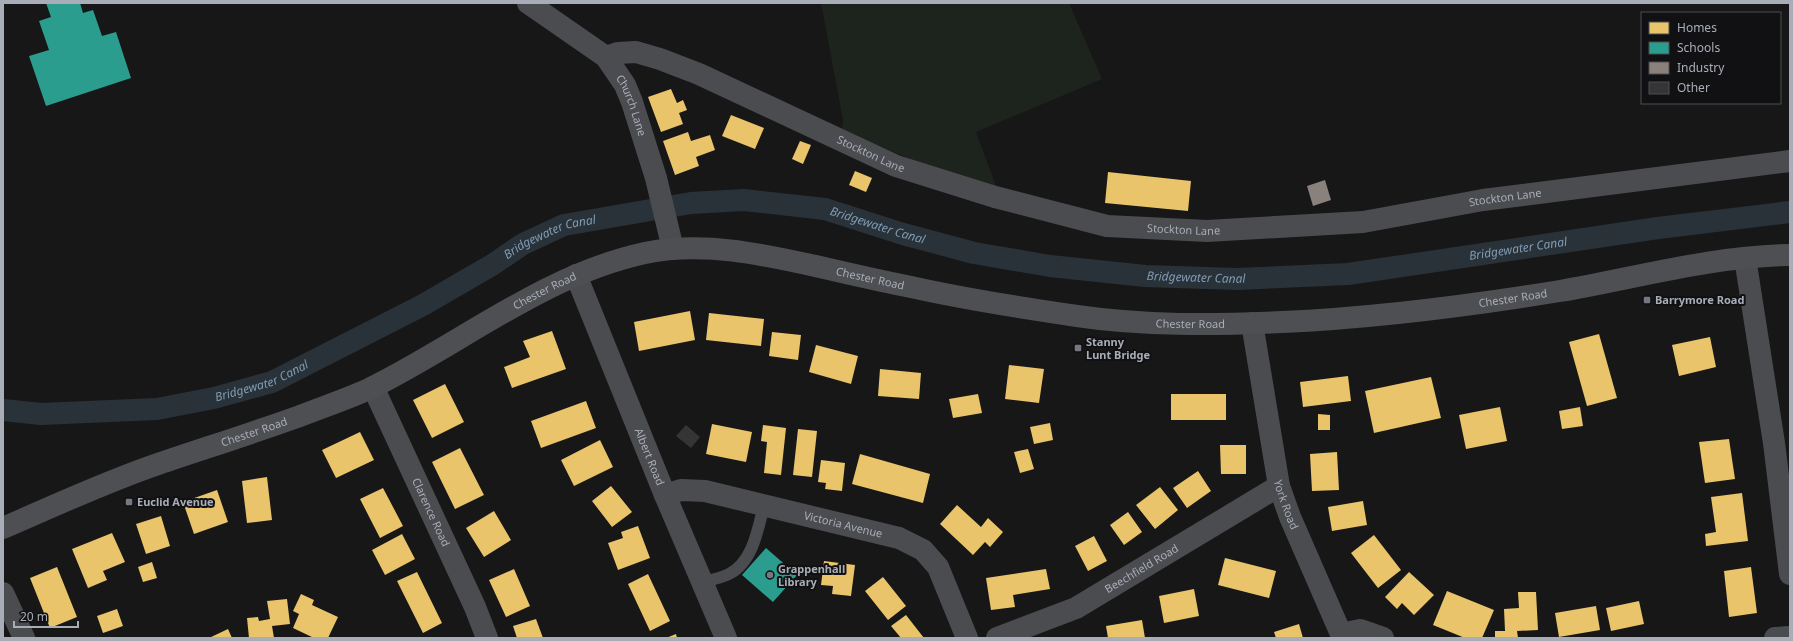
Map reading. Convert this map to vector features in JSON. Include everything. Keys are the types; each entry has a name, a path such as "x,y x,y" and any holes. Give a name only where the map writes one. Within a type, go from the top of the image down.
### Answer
{"main road":[{"name":"Chester Road","path":"3,528 79,495 155,465 346,399 374,386 509,309 576,275 634,256 673,249 707,248 760,254 923,290 1081,316 1176,324 1252,324 1342,319 1431,310 1563,290 1681,268 1745,258 1790,255"}],"street":[{"name":"Church Lane","path":"528,3 578,36 606,57 625,85 632,102 658,185 673,249"},
{"name":"Stockton Lane","path":"606,57 618,53 636,52 660,59 698,74 896,166 995,197 1106,226 1207,231 1363,222 1483,200 1790,161"},
{"path":"1745,258 1782,441 1790,574"},
{"name":"Albert Road","path":"576,275 665,495 726,638"},
{"name":"York Road","path":"1252,324 1279,486 1290,516 1342,636 1360,630 1383,638"},
{"name":"Clarence Road","path":"374,386 475,607 487,638"},
{"name":"Beechfield Road","path":"997,638 1076,608 1279,486"},
{"name":"Victoria Avenue","path":"665,495 681,490 705,491 899,538 923,550 938,567 967,638"},
{"path":"3,593 24,638"}],"lane":[{"path":"702,582 728,574 742,562 754,544 764,505"}],"shaded area":[{"path":"821,3 1069,3 1102,79 976,132 996,186 993,193 842,131 843,120"}],"building: Homes":[{"path":"671,89 677,103 683,100 687,110 679,113 683,124 661,132 648,97"},
{"path":"731,115 764,128 755,149 722,136"},
{"path":"688,132 691,141 710,135 715,150 696,157 699,166 675,175 663,141"},
{"path":"800,141 811,145 803,164 792,159"},
{"path":"855,171 872,178 866,192 849,185"},
{"path":"1108,172 1191,181 1188,211 1105,203"},
{"path":"690,311 695,340 639,351 634,322"},
{"path":"709,313 764,319 761,346 706,340"},
{"path":"552,331 566,369 512,388 504,367 530,357 523,341"},
{"path":"772,332 801,335 798,360 769,356"},
{"path":"1599,334 1617,398 1587,406 1569,342"},
{"path":"1710,337 1716,367 1679,376 1672,345"},
{"path":"816,345 858,356 851,384 809,372"},
{"path":"1009,365 1044,369 1039,403 1005,399"},
{"path":"880,369 921,373 919,399 878,396"},
{"path":"1348,376 1351,401 1303,407 1300,382"},
{"path":"1431,377 1441,418 1374,433 1365,391"},
{"path":"445,384 464,422 432,438 413,400"},
{"path":"978,394 982,413 953,418 949,399"},
{"path":"1171,394 1226,394 1226,420 1171,420"},
{"path":"586,401 596,428 541,448 531,421"},
{"path":"1500,407 1507,441 1466,449 1459,415"},
{"path":"1580,407 1583,426 1562,429 1559,411"},
{"path":"1318,414 1330,415 1330,430 1318,430"},
{"path":"1050,423 1053,440 1034,444 1030,427"},
{"path":"712,424 752,432 746,462 706,454"},
{"path":"763,425 786,428 781,475 764,473 767,442 761,441"},
{"path":"798,429 817,431 812,477 793,475"},
{"path":"360,432 374,460 336,478 322,450"},
{"path":"1729,439 1735,479 1705,483 1699,442"},
{"path":"600,440 613,467 574,486 561,460"},
{"path":"1220,445 1246,445 1246,474 1221,474"},
{"path":"460,448 484,495 455,509 432,462"},
{"path":"1028,449 1034,469 1020,473 1014,452"},
{"path":"1337,452 1339,490 1312,491 1310,454"},
{"path":"860,454 930,474 923,503 852,484"},
{"path":"821,460 845,463 842,491 825,489 826,483 818,482"},
{"path":"1198,471 1211,491 1187,508 1173,488"},
{"path":"267,477 272,520 247,523 242,481"},
{"path":"611,486 632,512 612,527 592,501"},
{"path":"1160,487 1178,510 1155,529 1136,505"},
{"path":"383,488 403,526 380,538 360,499"},
{"path":"217,490 228,522 194,534 183,502"},
{"path":"1742,493 1748,541 1706,546 1705,534 1716,532 1711,497"},
{"path":"1363,501 1367,525 1332,531 1328,507"},
{"path":"957,505 981,527 988,518 1003,532 990,547 985,542 973,555 940,524"},
{"path":"494,511 511,540 484,557 466,528"},
{"path":"1128,512 1142,532 1124,545 1110,525"},
{"path":"161,516 170,546 146,554 136,524"},
{"path":"638,526 650,558 618,570 608,543 623,538 621,532"},
{"path":"112,533 125,562 103,571 107,580 88,588 72,549"},
{"path":"402,534 415,559 385,575 372,550"},
{"path":"1374,535 1401,570 1378,588 1351,553"},
{"path":"1094,536 1107,561 1088,571 1075,546"},
{"path":"1225,558 1276,571 1269,598 1218,585"},
{"path":"824,561 855,565 851,596 832,594 833,586 821,585"},
{"path":"152,562 157,578 143,582 138,567"},
{"path":"57,567 77,617 50,628 30,578"},
{"path":"1751,567 1757,613 1729,617 1724,571"},
{"path":"514,569 530,606 506,617 489,580"},
{"path":"1046,569 1050,589 1013,595 1015,607 991,610 986,578"},
{"path":"417,572 442,623 423,633 397,581"},
{"path":"1409,572 1434,595 1414,615 1402,603 1397,609 1385,597"},
{"path":"648,574 670,621 650,631 628,584"},
{"path":"883,577 906,606 888,620 865,591"},
{"path":"1194,589 1199,616 1164,623 1159,596"},
{"path":"1447,591 1494,610 1482,638 1465,638 1433,625"},
{"path":"1518,592 1536,592 1538,630 1517,631 1518,638 1495,638 1495,631 1505,631 1504,609 1519,608"},
{"path":"301,594 314,600 312,605 338,617 328,638 314,638 293,628 299,614 293,611"},
{"path":"287,599 290,624 272,626 274,638 249,638 247,618 258,617 259,621 270,619 267,601"},
{"path":"1639,601 1644,624 1611,631 1606,608"},
{"path":"1596,606 1600,630 1559,637 1555,613"},
{"path":"117,609 123,626 103,633 97,616"},
{"path":"906,615 924,638 901,638 891,626"},
{"path":"536,619 543,638 517,638 513,626"},
{"path":"1142,620 1145,638 1108,638 1106,626"},
{"path":"1299,624 1303,638 1276,638 1274,632"},
{"path":"228,629 232,638 209,638"},
{"path":"676,634 677,638 666,638"}],"building: Schools":[{"path":"46,3 80,3 83,13 93,10 102,36 116,32 131,78 46,106 29,56 49,50 39,21 51,17"},
{"name":"Grappenhall Library","path":"766,548 797,575 773,602 742,575"}],"building: Industry":[{"path":"1325,180 1331,200 1313,206 1307,186"}],"building: Other":[{"path":"686,425 700,437 691,448 676,436"}],"waterway":[{"name":"Bridgewater Canal","path":"3,410 41,414 157,409 214,398 272,382 423,305 492,265 523,244 564,225 691,203 744,200 825,209 903,234 974,253 1050,266 1145,276 1237,279 1348,274 1658,228 1790,212"}],"place":[{"name":"Barrymore Road","path":"1647,300"},
{"name":"Stanny Lunt Bridge","path":"1078,348"},
{"name":"Euclid Avenue","path":"129,502"},
{"name":"Grappenhall Library","path":"770,575"}]}
